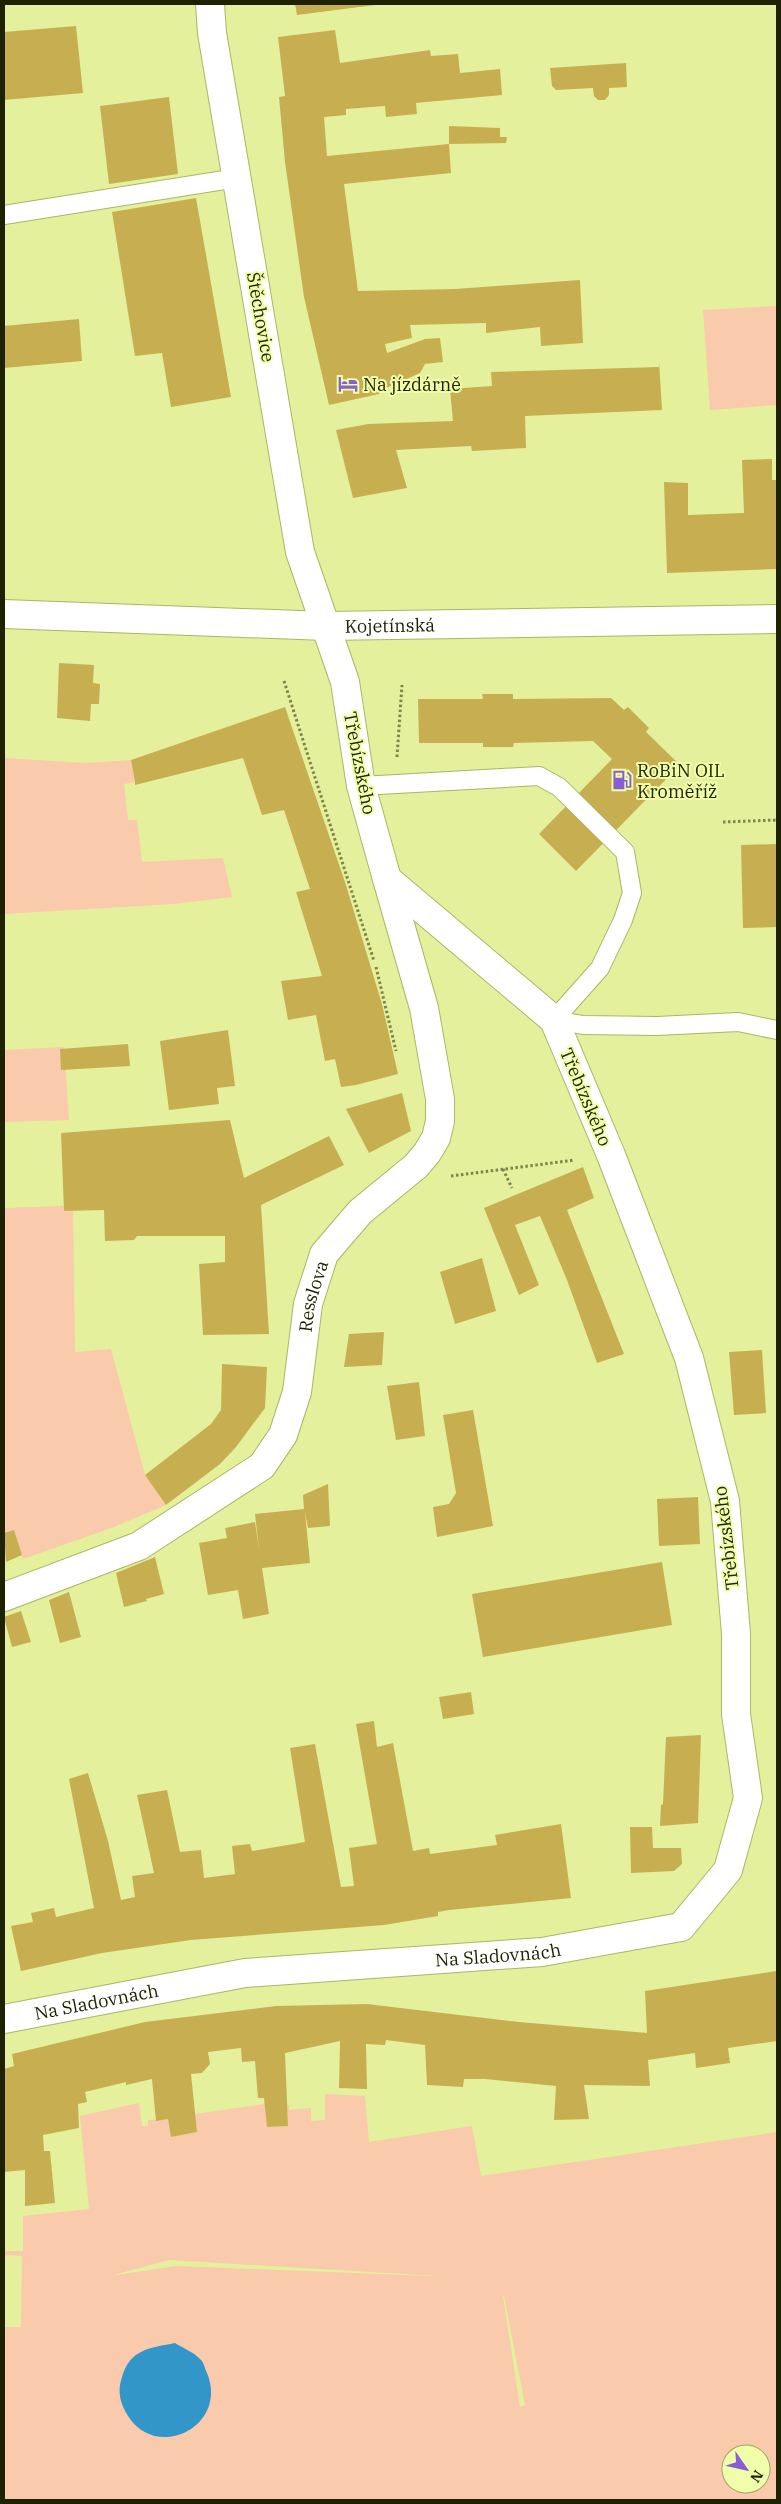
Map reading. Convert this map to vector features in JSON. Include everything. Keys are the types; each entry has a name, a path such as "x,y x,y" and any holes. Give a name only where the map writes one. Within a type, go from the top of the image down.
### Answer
{"street":[{"name":"Štěchovice","path":"210,4 212,33 300,552 326,626"},
{"name":"Kojetínská","path":"4,614 326,626 777,619"},
{"name":"Třebízského","path":"326,626 345,682 361,786 387,879 554,1020 611,1156 689,1358 725,1501 736,1634"},
{"name":"Resslova","path":"4,1597 139,1546 262,1466 283,1435 297,1392 308,1304 324,1254 360,1212 416,1166 436,1138 440,1122 440,1099 424,1008 387,879"},
{"name":"Na Sladovnách","path":"4,2019 245,1973 542,1952 681,1927 728,1870 748,1798 736,1714 736,1634"}],"lane":[{"path":"4,215 237,178"},
{"path":"361,786 539,776 559,786 625,852 632,893 623,920 600,968 554,1020"},
{"path":"554,1020 583,1025 657,1026 738,1022 777,1030"}],"path":[{"path":"284,681 375,965 398,1059"},
{"path":"399,784 397,761 402,685"},
{"path":"723,822 777,820"},
{"path":"447,1177 575,1160"},
{"path":"503,1169 512,1188"}],"shaded area":[{"path":"777,306 777,405 710,410 703,310"},
{"path":"4,758 87,763 131,760 135,782 124,784 128,820 137,820 142,862 223,858 232,897 173,904 4,914"},
{"path":"64,1047 69,1120 4,1122 4,1050"},
{"path":"64,1206 73,1211 75,1352 111,1349 145,1475 166,1505 114,1527 23,1559 14,1530 4,1533 4,1208"},
{"path":"325,2094 365,2096 369,2142 472,2126 481,2176 777,2132 777,2500 4,2500 4,2327 21,2327 22,2256 4,2255 4,2251 23,2251 23,2216 89,2209 80,2116 139,2103 142,2126 148,2126 148,2120 168,2119 171,2137 197,2132 195,2114 265,2104 267,2127 288,2126 287,2105 289,2105 289,2110 311,2108 311,2121 325,2120","holes":["169,2260 452,2277 176,2266 110,2276","503,2296 504,2296 525,2405 520,2407"]}],"water":[{"path":"175,2343 196,2355 203,2363 211,2392 208,2409 199,2422 187,2432 172,2437 156,2436 141,2430 128,2416 120,2397 120,2382 130,2361 136,2355 142,2351"}],"building":[{"path":"295,4 375,4 375,5 297,15"},
{"path":"76,26 83,93 4,100 4,32"},
{"path":"335,30 340,63 430,50 431,56 458,54 460,73 500,69 502,95 416,103 417,114 386,117 385,106 346,109 346,115 324,117 327,156 449,144 451,173 344,184 358,291 455,289 580,280 583,343 541,346 540,327 486,333 486,323 410,325 412,338 385,344 387,353 425,339 440,338 443,362 425,364 420,373 384,389 379,394 329,405 304,297 285,162 279,97 285,96 278,37"},
{"path":"626,63 627,87 609,88 609,95 605,100 598,100 594,96 593,88 556,90 552,86 550,68"},
{"path":"169,97 178,174 109,184 100,106"},
{"path":"449,126 500,128 500,137 507,137 506,143 449,144"},
{"path":"196,198 231,397 171,407 162,353 135,356 112,212"},
{"path":"79,319 82,361 4,368 4,326"},
{"path":"659,361 662,410 525,416 526,448 472,451 471,446 396,450 407,488 353,498 336,430 368,424 453,421 450,389 492,386 491,372 659,367"},
{"path":"772,459 772,480 777,480 777,569 667,573 664,482 688,483 688,515 744,513 742,460"},
{"path":"59,663 94,665 93,683 100,684 99,704 91,704 90,721 57,718"},
{"path":"482,694 513,694 513,699 611,698 624,710 628,707 649,728 646,732 680,765 576,871 539,834 612,759 593,741 514,743 513,747 483,747 483,743 419,743 418,699 483,699"},
{"path":"285,707 345,882 382,1004 398,1074 356,1085 341,1087 335,1059 325,1061 316,1015 288,1020 281,981 322,976 296,892 310,889 284,810 262,815 243,758 135,785 131,760"},
{"path":"777,844 777,927 743,928 741,845"},
{"path":"228,1030 235,1086 217,1088 219,1104 169,1110 160,1041"},
{"path":"128,1044 130,1066 61,1070 60,1049"},
{"path":"402,1093 411,1131 369,1153 346,1109"},
{"path":"230,1120 244,1178 329,1136 344,1165 261,1205 269,1334 203,1335 199,1264 225,1262 225,1236 137,1236 134,1240 105,1241 104,1210 64,1211 61,1133"},
{"path":"583,1167 594,1198 567,1210 624,1354 597,1363 567,1280 540,1216 515,1225 539,1285 519,1295 484,1208"},
{"path":"482,1258 496,1311 455,1324 440,1272"},
{"path":"384,1332 382,1365 344,1367 349,1334"},
{"path":"762,1350 766,1413 734,1415 729,1352"},
{"path":"222,1364 267,1367 265,1408 236,1447 220,1464 166,1505 145,1475 211,1424 221,1410"},
{"path":"419,1382 425,1436 396,1440 387,1386"},
{"path":"473,1410 493,1526 437,1537 433,1507 449,1504 456,1493 443,1415"},
{"path":"328,1484 330,1526 308,1528 305,1512 310,1563 262,1568 269,1614 243,1619 238,1590 208,1595 199,1543 227,1538 225,1528 255,1522 259,1549 255,1514 304,1509 303,1495"},
{"path":"698,1497 700,1544 659,1546 657,1499"},
{"path":"14,1530 22,1555 6,1562 4,1533"},
{"path":"155,1557 164,1594 124,1607 116,1573"},
{"path":"662,1562 672,1625 483,1657 472,1594"},
{"path":"69,1592 81,1637 60,1643 49,1600"},
{"path":"21,1611 31,1642 12,1647 4,1617"},
{"path":"471,1692 474,1714 443,1719 439,1697"},
{"path":"374,1721 377,1747 393,1743 413,1851 429,1848 430,1854 497,1845 495,1835 561,1824 571,1898 449,1910 438,1912 438,1916 384,1925 191,1940 102,1953 21,1971 11,1926 33,1922 31,1913 54,1908 56,1917 94,1908 69,1779 88,1773 108,1841 121,1900 135,1897 132,1876 154,1873 137,1795 167,1790 180,1852 201,1850 204,1878 235,1874 232,1846 250,1844 252,1851 305,1842 290,1748 315,1744 341,1887 354,1886 349,1848 377,1844 356,1724"},
{"path":"701,1735 698,1823 660,1826 661,1805 663,1804 666,1737"},
{"path":"630,1827 652,1827 653,1848 681,1848 682,1864 674,1871 631,1873"},
{"path":"777,1971 777,2041 728,2048 730,2063 696,2068 695,2053 648,2060 650,2086 584,2085 589,2119 554,2120 556,2086 485,2079 464,2079 463,2087 427,2085 425,2045 386,2040 385,2045 366,2044 367,2089 339,2088 340,2041 285,2053 288,2126 267,2127 264,2098 258,2098 255,2061 242,2062 241,2048 208,2052 210,2064 202,2073 191,2074 197,2132 171,2137 168,2119 156,2121 152,2079 126,2085 126,2082 85,2092 87,2102 78,2104 79,2128 43,2135 44,2151 50,2151 55,2203 25,2206 25,2170 4,2172 4,2069 14,2066 12,2054 145,2022 276,2006 367,2004 519,2022 647,2033 645,1991"}],"place":[{"name":"Na jízdárně","path":"348,384"},
{"name":"RoBiN OIL Kroměříž","path":"622,780"}]}
